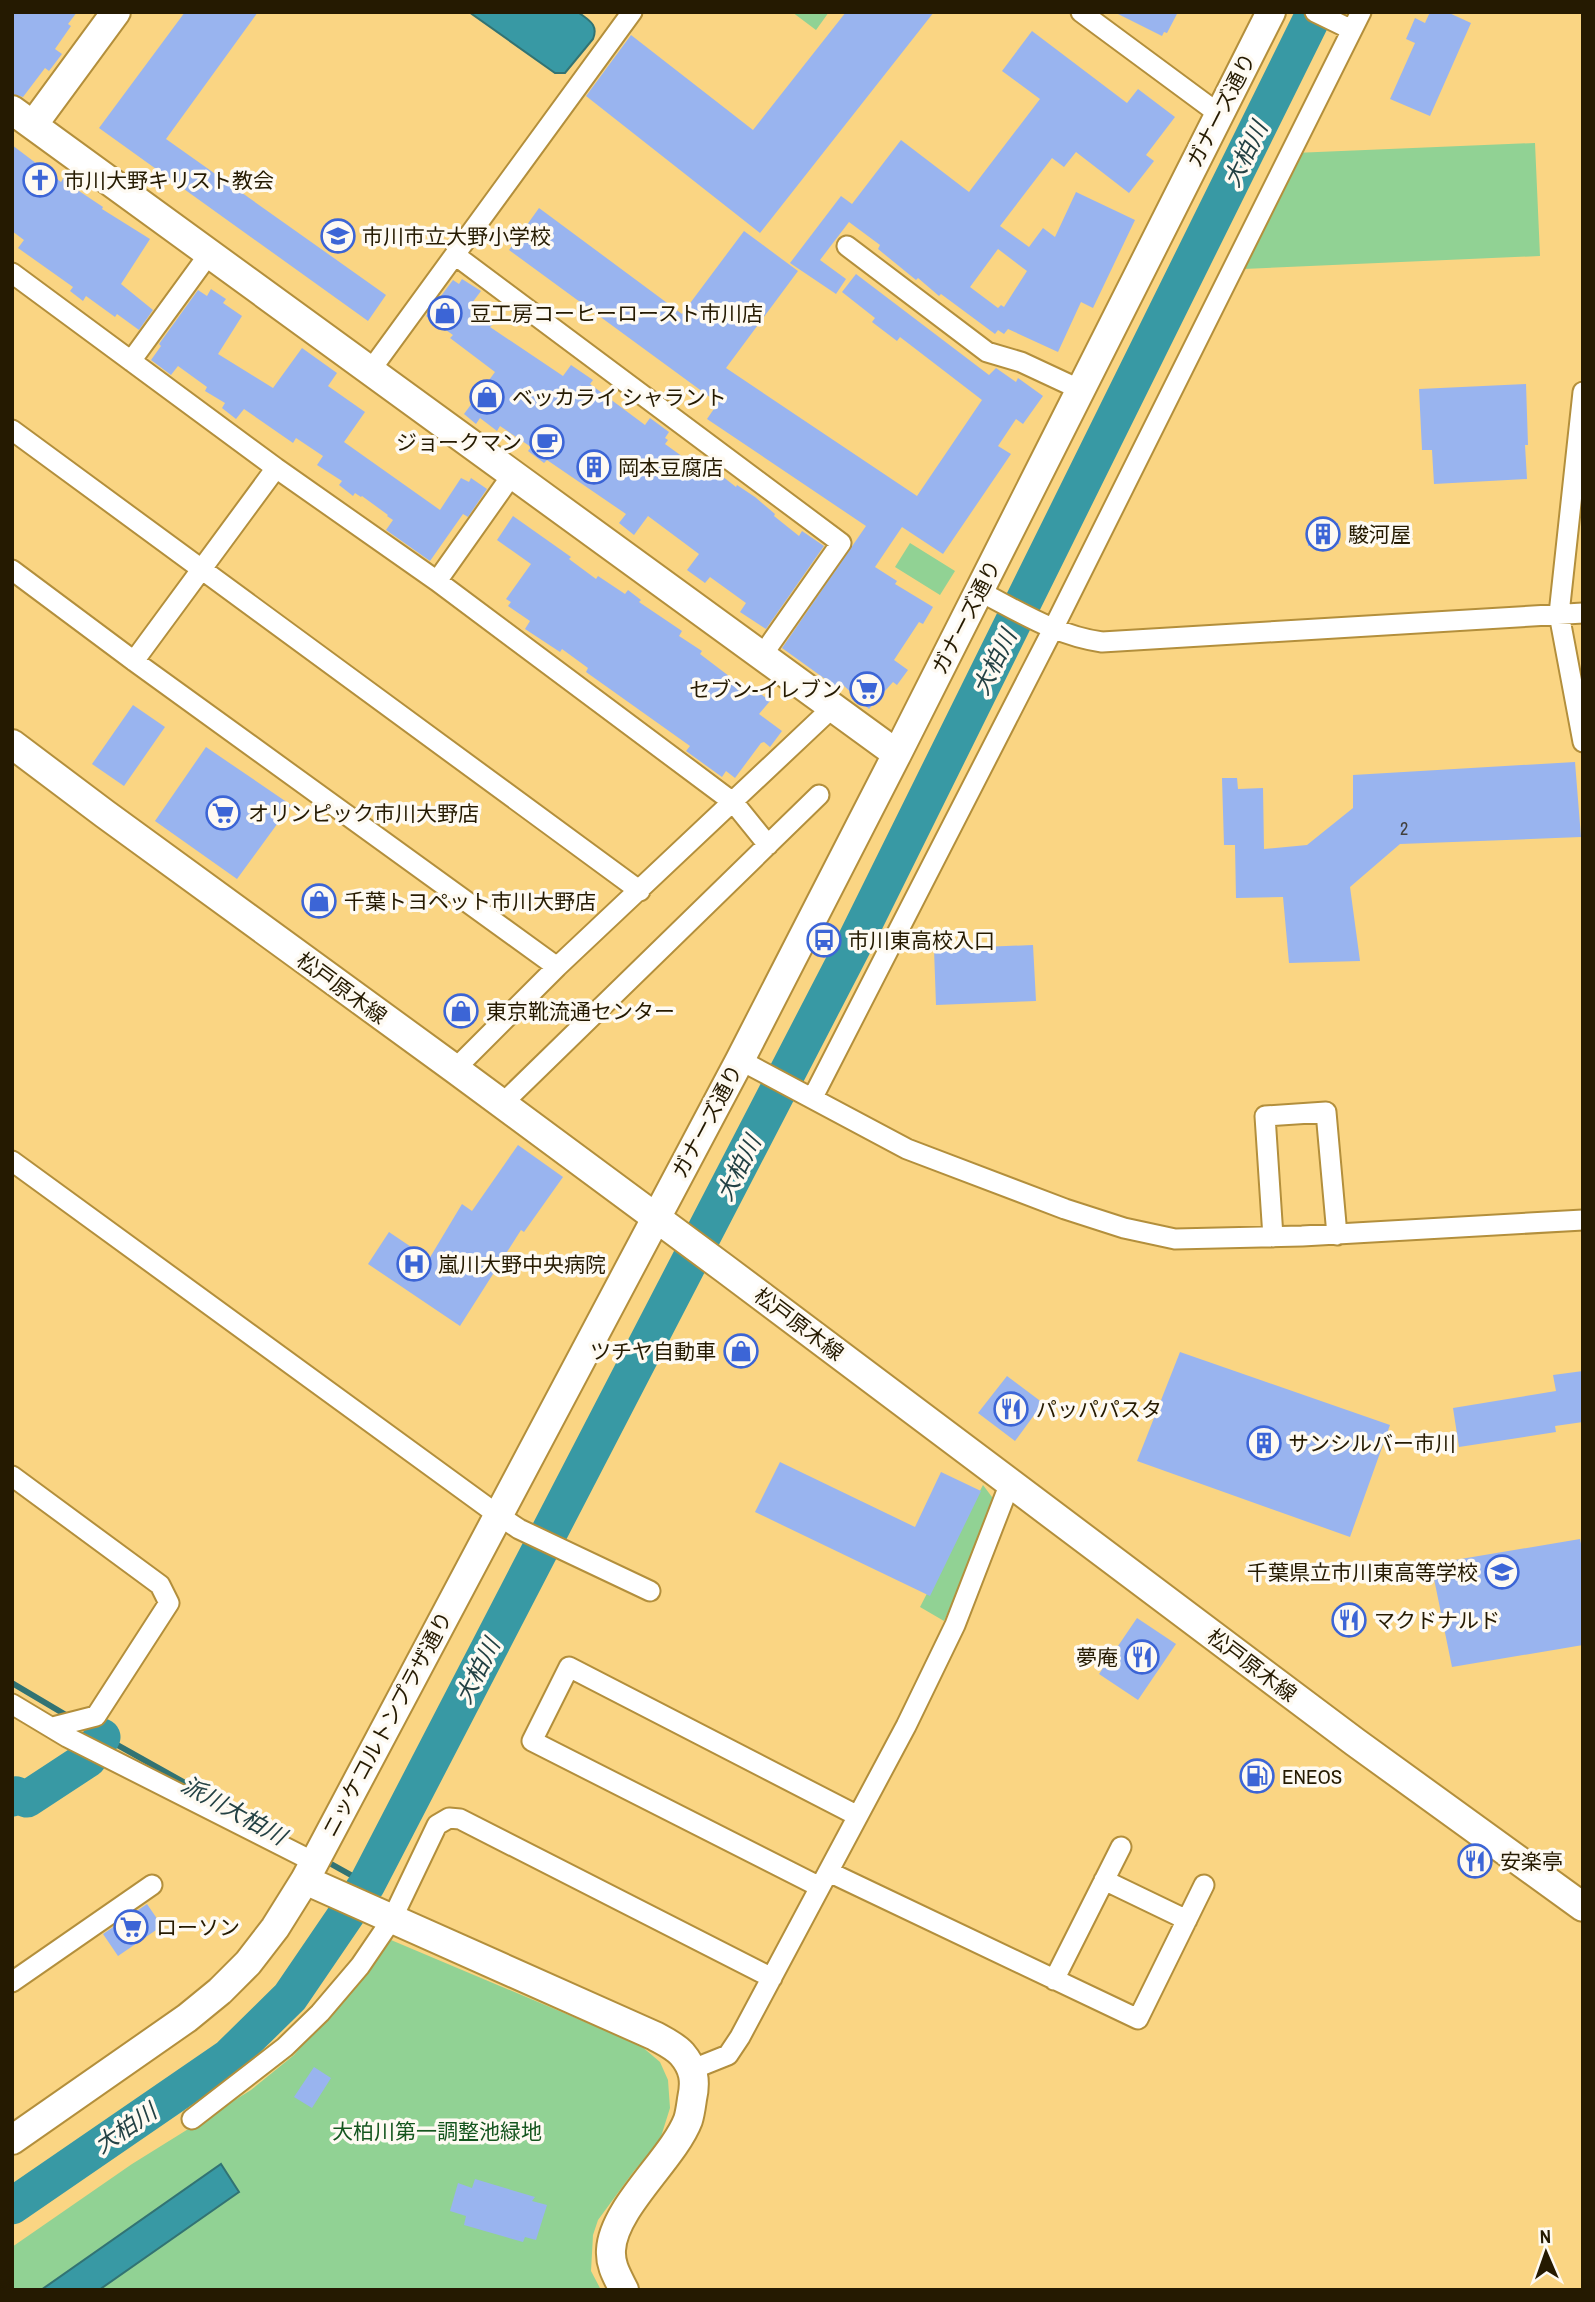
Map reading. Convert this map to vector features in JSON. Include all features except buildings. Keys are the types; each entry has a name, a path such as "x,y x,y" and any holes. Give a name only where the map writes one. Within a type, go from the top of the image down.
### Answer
{"street":[{"path":"116,12 22,118 897,754"},
{"path":"1081,12 1105,20 1219,114"},
{"name":"ガナーズ通り","path":"665,1225 740,1060 1271,12"},
{"path":"1315,12 1352,30"},
{"path":"813,1097 1053,629 1361,12"},
{"path":"370,371 455,255 622,16"},
{"path":"845,248 986,352 1021,362 1081,390"},
{"path":"131,361 209,254"},
{"path":"455,255 841,543 761,657"},
{"path":"12,273 276,468 436,581 734,803 768,845"},
{"path":"1583,392 1559,614 1583,742"},
{"path":"12,430 640,891"},
{"path":"134,661 276,468"},
{"path":"436,581 512,475"},
{"path":"12,569 134,661 557,967"},
{"path":"979,591 1053,629 1079,639 1102,642 1583,613"},
{"path":"455,1069 557,967 832,708"},
{"name":"松戸原木線","path":"12,744 665,1225 1355,1742 1583,1907"},
{"path":"502,1104 819,795"},
{"path":"740,1060 907,1149 1065,1209 1124,1228 1175,1238 1337,1235 1583,1220"},
{"path":"1273,1237 1265,1116 1326,1112 1337,1235"},
{"path":"12,1161 509,1522 650,1591"},
{"name":"ニッケコルトンプラザ通り","path":"12,2140 187,2018 220,1991 248,1963 316,1877 509,1522 665,1225"},
{"path":"12,1476 160,1585 169,1603 96,1716 53,1727"},
{"path":"693,2069 728,2055 772,1978 906,1726 955,1625 1010,1483"},
{"path":"858,1816 569,1667 532,1741 825,1880 1138,2019 1204,1885"},
{"path":"12,1704 76,1741 110,1757 386,1917 655,2036 680,2051 693,2069 695,2088 688,2120 673,2146 636,2195 617,2229 611,2246 611,2264 624,2290"},
{"path":"192,2119 285,2047 312,2021 360,1966 437,1825 443,1820 455,1818 772,1978"},
{"path":"1054,1980 1121,1847"},
{"path":"1104,1880 1187,1920"},
{"path":"12,1982 152,1885"}],"green space":[{"path":"792,12 829,12 816,30"},
{"path":"1535,143 1540,256 1243,269 1294,153"},
{"path":"910,543 955,571 940,595 895,567"},
{"path":"983,1485 998,1505 944,1621 920,1607"},
{"name":"大柏川第一調整池緑地","path":"391,1940 640,2045 660,2062 668,2080 670,2108 659,2143 634,2171 598,2220 593,2235 591,2271 601,2290 12,2290 12,2247 132,2164 251,2090 294,2055"}],"water":[{"path":"469,12 578,12 595,30 593,39 565,73 555,73"},
{"path":"221,2164 239,2192 99,2290 41,2290"}],"waterway":[{"name":"大柏川","path":"12,2206 229,2057 290,1997 367,1884 857,938 1315,12"},
{"name":"派川大柏川","path":"12,1683 71,1718"},
{"name":"派川大柏川","path":"80,1724 251,1820"},
{"name":"派川大柏川","path":"12,1798 16,1795 27,1799 88,1759 102,1737"},
{"name":"派川大柏川","path":"324,1860 367,1884"}],"place":[{"name":"市川大野キリスト教会","path":"40,180"},
{"name":"市川市立大野小学校","path":"338,236"},
{"name":"豆工房コーヒーロースト市川店","path":"445,313"},
{"name":"ベッカライ シャラント","path":"487,397"},
{"name":"ジョークマン","path":"547,442"},
{"name":"岡本豆腐店","path":"594,467"},
{"name":"駿河屋","path":"1323,534"},
{"name":"セブン-イレブン","path":"867,689"},
{"name":"オリンピック市川大野店","path":"223,813"},
{"name":"千葉トヨペット市川大野店","path":"319,901"},
{"name":"市川東高校入口","path":"824,940"},
{"name":"東京靴流通センター","path":"461,1011"},
{"name":"嵐川大野中央病院","path":"414,1264"},
{"name":"ツチヤ自動車","path":"741,1351"},
{"name":"パッパパスタ","path":"1011,1409"},
{"name":"サンシルバー市川","path":"1264,1443"},
{"name":"千葉県立市川東高等学校","path":"1502,1572"},
{"name":"マクドナルド","path":"1349,1620"},
{"name":"夢庵","path":"1142,1657"},
{"name":"ENEOS","path":"1257,1776"},
{"name":"安楽亭","path":"1475,1861"},
{"name":"ローソン","path":"131,1927"}]}
